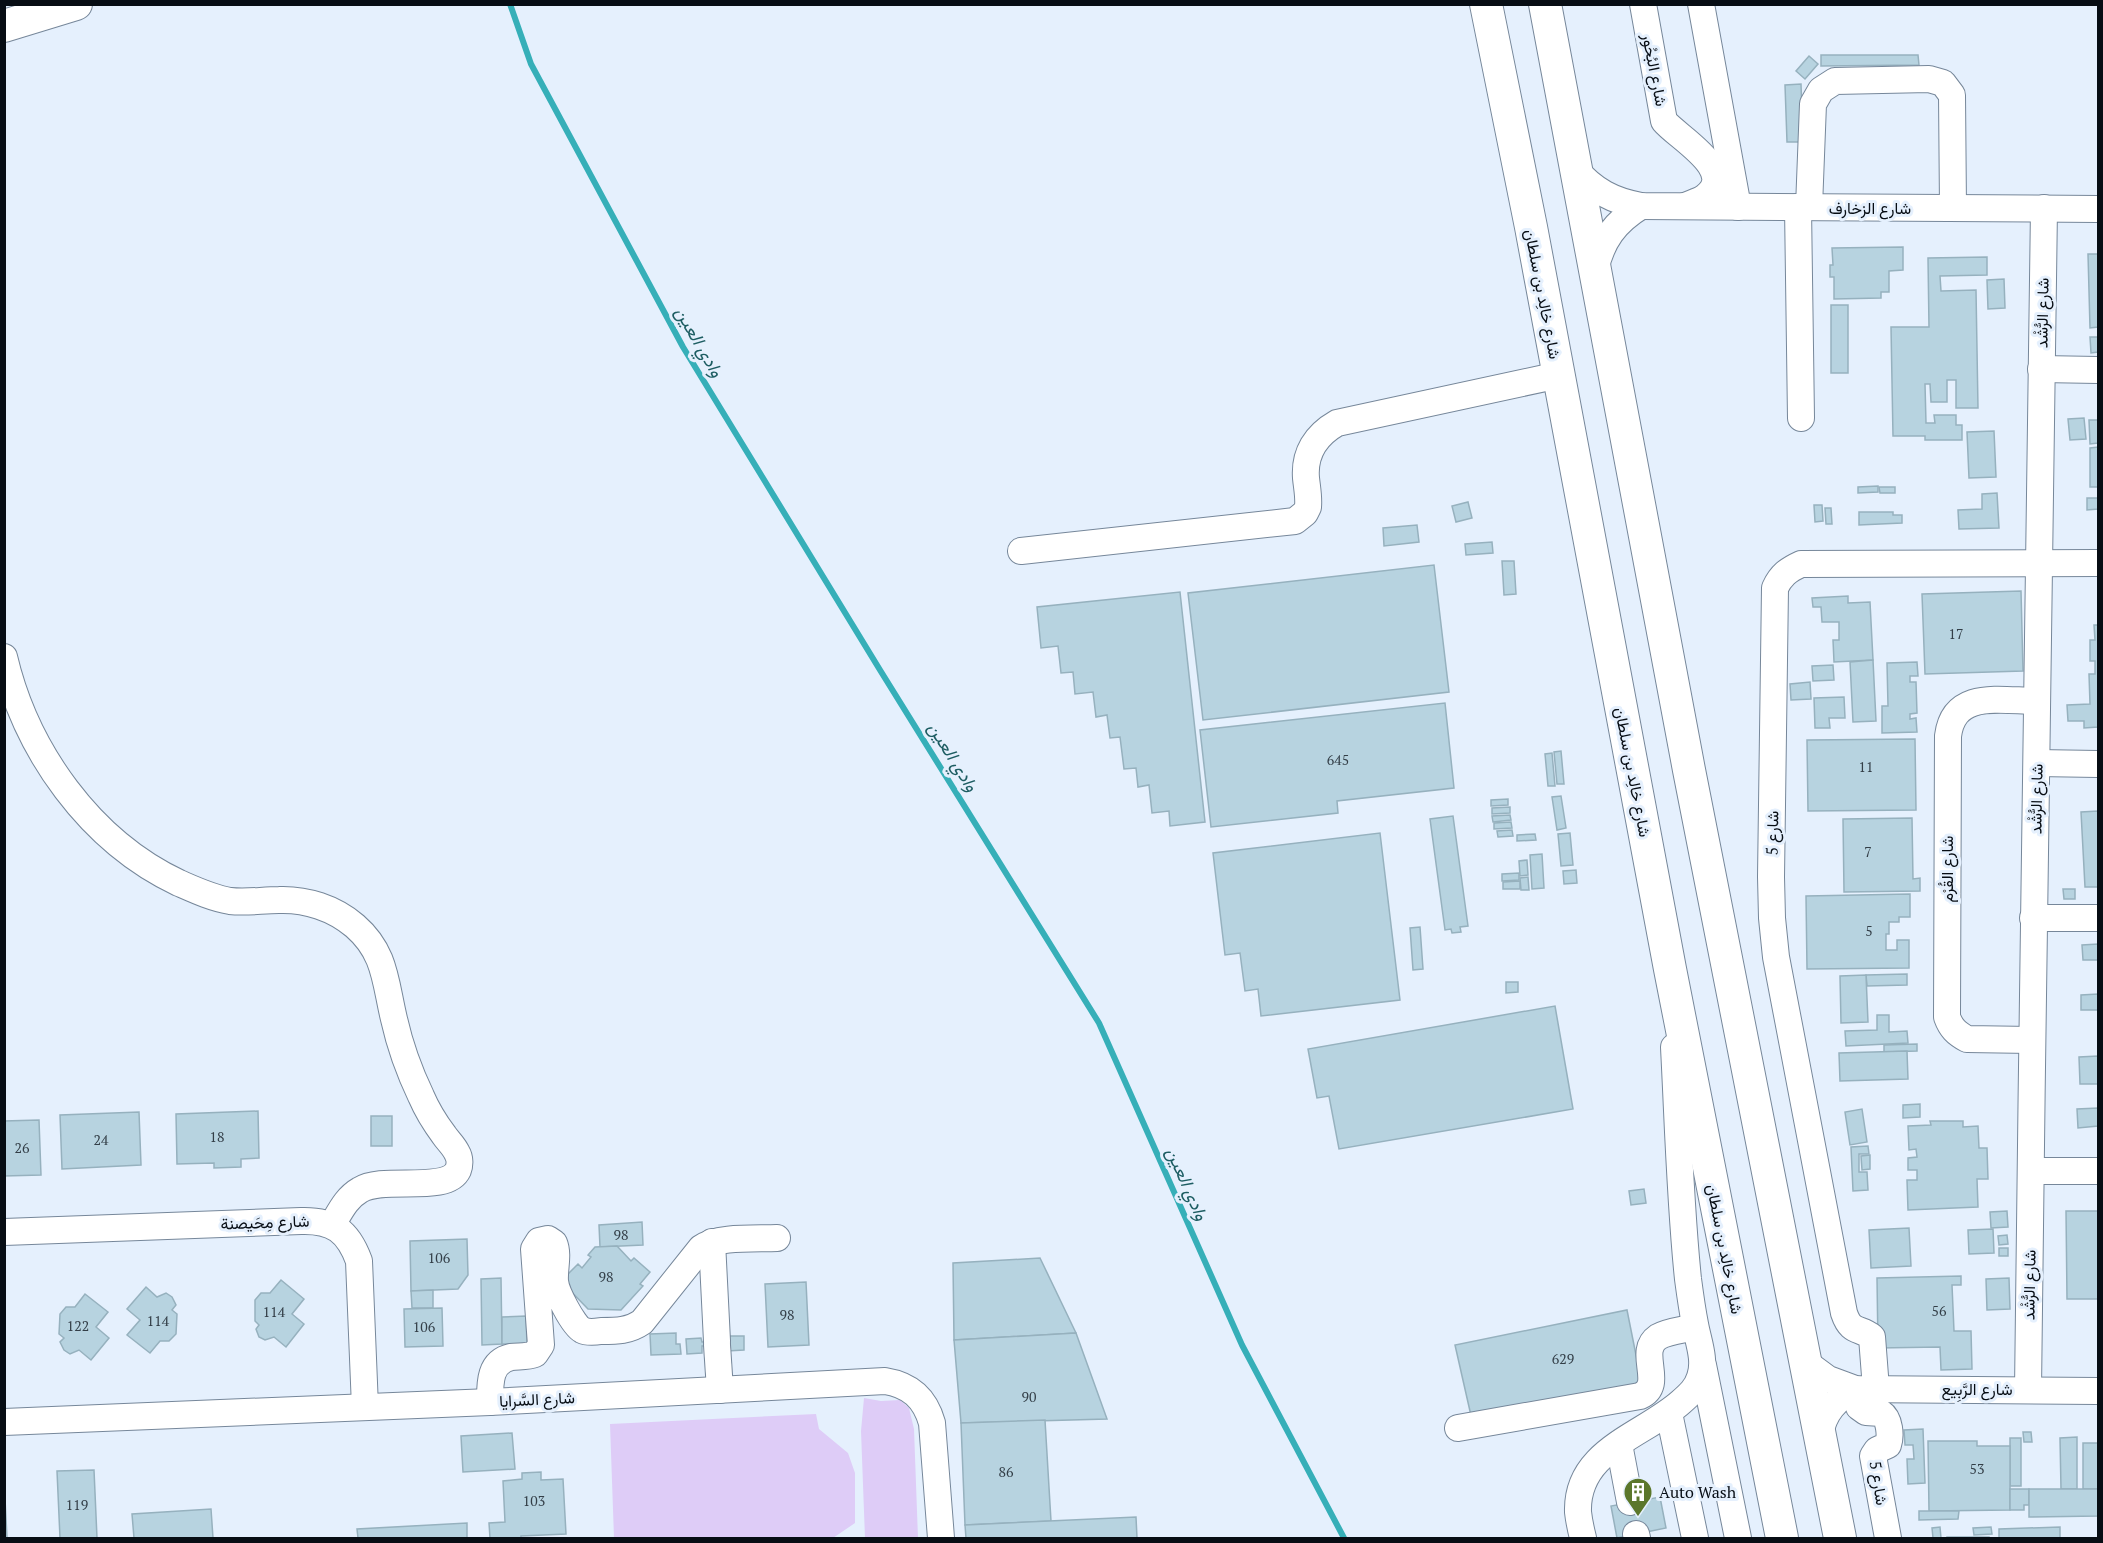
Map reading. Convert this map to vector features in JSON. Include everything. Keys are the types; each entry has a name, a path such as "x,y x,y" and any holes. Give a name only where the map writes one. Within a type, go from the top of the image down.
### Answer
{"main road":[{"path":"4,26 76,4"},
{"name":"شارع خالِد بن سلطان","path":"1486,4 1559,375 1670,969 1782,1539"},
{"path":"1545,4 1687,758 1840,1539"}],"street":[{"name":"شارع البُحُور","path":"1643,4 1664,121 1708,159 1714,171 1713,185 1706,197 1685,206"},
{"path":"1701,4 1737,207"},
{"path":"1801,418 1804,207 1813,104 1821,90 1843,80 1929,79 1943,83 1952,95 1953,208"},
{"path":"1672,130 1698,133 1722,122"},
{"name":"شارع الزخارف","path":"1575,169 1597,191 1611,199 1641,206 2098,209"},
{"path":"1595,270 1605,239 1621,220 1641,206"},
{"name":"شارع الرُّشْد","path":"2028,1390 2044,208"},
{"path":"2041,369 2098,370"},
{"path":"1022,550 1295,521 1305,513 1308,507 1306,466 1312,446 1326,429 1337,423 1559,375"},
{"name":"شارع 5","path":"1888,1539 1873,1456 1877,1450 1890,1442 1887,1420 1881,1413 1866,1412 1859,1407 1858,1398 1866,1389 1872,1337 1850,1326 1844,1313 1776,957 1771,877 1775,588 1780,577 1801,564 2098,563"},
{"path":"4,657 17,701 43,755 78,804 126,850 168,878 211,896 245,902 295,900 327,908 355,926 381,960 398,1036 410,1072 428,1111 456,1151 460,1162 459,1168 453,1177 442,1182 385,1183 360,1189 348,1200 332,1225"},
{"name":"شارع القُرْم","path":"2031,1040 1967,1039 1951,1027 1947,1017 1948,736 1955,713 1965,705 1977,701 2037,701"},
{"path":"2037,763 2098,764"},
{"path":"2033,918 2098,918"},
{"path":"1670,969 1684,1234 1695,1327 1738,1539"},
{"path":"2031,1171 2098,1172"},
{"name":"شارع مِحَيصنة","path":"4,1232 317,1220 332,1225 345,1234 354,1246 359,1261 365,1407"},
{"path":"490,1402 490,1383 495,1368 506,1358 535,1354 541,1345 534,1249 539,1240 548,1239 554,1243 557,1251 555,1281 559,1294 578,1327 589,1332 621,1331 642,1322 701,1248 712,1242 777,1238"},
{"path":"712,1242 720,1390"},
{"path":"1458,1428 1640,1396 1649,1390 1652,1384 1648,1356 1654,1341 1660,1336 1695,1327"},
{"name":"شارع الرَّبِيع","path":"1805,1362 1828,1379 1866,1389 2098,1391"},
{"path":"1583,1539 1578,1514 1579,1496 1592,1465 1604,1453 1669,1413 1693,1391 1700,1378 1703,1364"},
{"name":"شارع السَّرايا","path":"4,1422 490,1402 885,1381 905,1386 914,1392 922,1400 932,1423 941,1539"},
{"path":"1820,1434 1822,1424 1838,1399 1866,1389"},
{"path":"1669,1413 1695,1539"},
{"path":"1618,1444 1630,1502"}],"shaded area":[{"path":"864,1398 881,1401 900,1400 909,1408 914,1429 918,1538 865,1538 861,1431"},
{"path":"816,1414 819,1429 848,1453 855,1473 855,1523 833,1538 614,1538 610,1424"}],"building":[{"path":"1821,55 1918,55 1919,65 1821,66"},
{"path":"1809,56 1818,64 1805,79 1796,71"},
{"path":"1801,84 1803,142 1787,142 1785,85"},
{"path":"1903,247 1903,270 1889,271 1889,292 1881,292 1881,298 1834,299 1834,277 1830,277 1830,265 1833,265 1832,248"},
{"path":"2088,254 2098,254 2098,327 2090,328"},
{"path":"1987,257 1987,275 1940,276 1941,291 1976,290 1978,408 1956,408 1956,380 1947,380 1947,402 1931,402 1930,384 1925,384 1926,423 1935,423 1934,415 1956,415 1956,425 1962,425 1962,440 1925,440 1925,436 1893,436 1891,327 1929,327 1928,258"},
{"path":"2004,279 2005,308 1988,309 1987,280"},
{"path":"1831,305 1848,305 1848,373 1831,373"},
{"path":"2090,337 2098,337 2098,352 2091,353"},
{"path":"2084,418 2086,439 2070,440 2068,419"},
{"path":"2089,420 2098,420 2098,443 2090,444"},
{"path":"1994,431 1996,477 1969,478 1967,432"},
{"path":"2098,447 2098,487 2090,487 2090,448"},
{"path":"1878,486 1878,492 1858,493 1858,487"},
{"path":"1879,487 1895,487 1895,493 1880,493"},
{"path":"1997,493 1999,528 1959,529 1958,510 1982,509 1982,494"},
{"path":"2087,498 2098,498 2098,509 2087,510"},
{"path":"1468,502 1472,518 1456,522 1452,506"},
{"path":"1814,505 1822,505 1823,521 1815,522"},
{"path":"1825,508 1831,508 1832,524 1826,524"},
{"path":"1859,512 1893,512 1893,515 1902,515 1902,523 1859,525"},
{"path":"1417,525 1419,542 1384,546 1383,528"},
{"path":"1492,542 1493,553 1466,555 1465,544"},
{"path":"1502,561 1514,561 1516,594 1504,595"},
{"path":"1434,565 1449,692 1203,720 1188,593"},
{"path":"2021,591 2023,671 1925,674 1922,594"},
{"path":"1180,592 1205,822 1170,826 1169,811 1152,813 1149,785 1138,787 1136,768 1124,769 1120,737 1110,738 1107,715 1096,717 1093,692 1075,694 1073,672 1061,673 1058,646 1041,648 1037,607"},
{"path":"1848,596 1848,603 1870,602 1873,660 1834,662 1833,640 1839,640 1839,622 1822,622 1821,607 1813,607 1812,598"},
{"path":"2094,625 2098,625 2098,727 2084,728 2084,721 2068,721 2067,705 2090,704 2089,674 2095,674 2095,661 2090,661 2090,640 2095,640"},
{"path":"1873,660 1876,721 1853,722 1850,662"},
{"path":"1917,662 1918,676 1910,676 1910,682 1916,682 1917,713 1910,714 1910,719 1916,718 1917,732 1882,733 1882,706 1888,706 1887,663"},
{"path":"1833,665 1834,680 1813,681 1812,666"},
{"path":"1810,682 1811,699 1791,700 1790,684"},
{"path":"1844,697 1845,718 1829,718 1830,728 1815,728 1814,698"},
{"path":"1445,703 1454,788 1337,801 1338,813 1211,827 1200,730"},
{"path":"1915,739 1916,810 1808,811 1807,740"},
{"path":"1561,751 1564,784 1557,784 1554,752"},
{"path":"1552,753 1555,786 1548,786 1545,754"},
{"path":"1561,796 1566,828 1557,830 1552,797"},
{"path":"1508,799 1508,805 1491,806 1491,800"},
{"path":"1510,807 1510,813 1492,814 1492,808"},
{"path":"2098,811 2098,887 2085,887 2081,812"},
{"path":"1510,815 1511,820 1493,822 1492,816"},
{"path":"1453,816 1468,926 1460,927 1461,932 1452,933 1451,929 1445,930 1430,819"},
{"path":"1912,818 1913,879 1920,878 1920,891 1844,892 1843,819"},
{"path":"1511,822 1512,828 1494,829 1494,823"},
{"path":"1512,830 1513,836 1498,837 1497,831"},
{"path":"1380,833 1400,1000 1261,1016 1258,989 1245,991 1240,953 1225,955 1213,853"},
{"path":"1570,833 1573,865 1561,866 1558,834"},
{"path":"1535,834 1536,840 1517,841 1517,835"},
{"path":"1542,854 1544,888 1532,889 1530,855"},
{"path":"1527,860 1528,875 1520,876 1519,861"},
{"path":"1576,870 1577,883 1564,884 1563,871"},
{"path":"1519,873 1519,880 1502,881 1502,874"},
{"path":"1528,877 1529,890 1521,890 1520,878"},
{"path":"1520,881 1520,889 1503,889 1503,882"},
{"path":"2063,889 2075,889 2075,899 2064,899"},
{"path":"1910,894 1910,917 1899,917 1899,922 1889,922 1889,934 1886,934 1886,950 1897,950 1897,940 1909,940 1909,968 1807,969 1806,896"},
{"path":"1420,927 1423,969 1413,970 1410,928"},
{"path":"2098,944 2098,960 2083,960 2082,945"},
{"path":"1907,974 1907,985 1867,986 1866,975"},
{"path":"1866,975 1868,1022 1841,1023 1840,976"},
{"path":"1506,982 1518,982 1518,992 1506,993"},
{"path":"2098,994 2098,1010 2081,1010 2081,995"},
{"path":"1555,1006 1573,1109 1339,1149 1329,1096 1317,1098 1308,1049"},
{"path":"1877,1015 1889,1015 1889,1032 1907,1031 1908,1043 1846,1046 1845,1031 1877,1030"},
{"path":"1917,1044 1917,1051 1884,1052 1884,1045"},
{"path":"1907,1051 1908,1079 1840,1081 1839,1053"},
{"path":"2098,1056 2098,1084 2080,1084 2079,1057"},
{"path":"1920,1104 1920,1117 1903,1118 1903,1105"},
{"path":"2098,1108 2098,1126 2078,1128 2077,1109"},
{"path":"1862,1109 1867,1142 1850,1145 1845,1112"},
{"path":"258,1111 259,1158 241,1159 241,1167 214,1168 214,1163 177,1164 176,1114"},
{"path":"139,1112 141,1165 62,1169 60,1115"},
{"path":"371,1116 392,1116 392,1146 371,1146"},
{"path":"39,1120 41,1175 4,1176 4,1121"},
{"path":"1930,1121 1963,1121 1963,1127 1978,1126 1979,1148 1987,1148 1988,1179 1977,1179 1978,1207 1908,1210 1907,1180 1917,1180 1917,1170 1908,1170 1908,1158 1917,1157 1916,1149 1909,1150 1908,1126 1931,1125"},
{"path":"1868,1146 1869,1154 1859,1154 1859,1172 1867,1172 1868,1190 1853,1191 1851,1147"},
{"path":"1870,1155 1870,1169 1862,1170 1861,1156"},
{"path":"1644,1189 1646,1203 1631,1205 1629,1191"},
{"path":"2007,1211 2008,1227 1991,1228 1990,1212"},
{"path":"2066,1211 2098,1211 2098,1299 2067,1299"},
{"path":"642,1222 643,1245 600,1247 599,1225"},
{"path":"1909,1228 1911,1266 1871,1268 1869,1230"},
{"path":"1993,1229 1994,1253 1969,1254 1968,1230"},
{"path":"2007,1235 2008,1244 1999,1245 1998,1236"},
{"path":"467,1239 468,1275 458,1289 411,1291 410,1241"},
{"path":"617,1246 631,1261 634,1258 650,1272 640,1284 643,1286 621,1310 588,1309 561,1281 578,1264 582,1268 591,1257 588,1255 595,1247"},
{"path":"1999,1248 2008,1248 2008,1256 1999,1256"},
{"path":"1040,1258 1076,1333 954,1340 953,1263"},
{"path":"1961,1276 1961,1285 1952,1285 1954,1331 1971,1331 1972,1369 1941,1370 1940,1347 1878,1348 1877,1278"},
{"path":"501,1278 502,1344 482,1345 481,1279"},
{"path":"2009,1278 2010,1309 1987,1310 1986,1279"},
{"path":"281,1280 304,1299 292,1314 304,1324 286,1347 274,1337 265,1340 259,1337 256,1329 259,1325 255,1321 255,1300 261,1293 270,1293"},
{"path":"806,1282 809,1345 768,1347 765,1284"},
{"path":"146,1287 157,1297 166,1293 172,1297 176,1305 172,1310 177,1314 176,1334 169,1341 160,1341 150,1353 127,1335 140,1320 127,1309"},
{"path":"433,1290 433,1308 412,1308 411,1291"},
{"path":"85,1294 108,1312 96,1327 109,1338 91,1360 79,1350 70,1354 64,1350 60,1342 64,1338 59,1334 60,1314 66,1307 75,1307"},
{"path":"442,1308 443,1346 405,1347 404,1309"},
{"path":"1627,1310 1642,1385 1472,1420 1455,1345"},
{"path":"526,1316 527,1344 502,1344 502,1317"},
{"path":"676,1333 676,1344 680,1344 681,1354 651,1355 650,1334"},
{"path":"1076,1333 1107,1419 961,1423 954,1340"},
{"path":"726,1336 744,1336 744,1350 727,1351 727,1345 702,1346 702,1353 687,1354 686,1339 701,1338 702,1342 726,1341"},
{"path":"1045,1420 1051,1521 965,1525 961,1423"},
{"path":"1923,1429 1925,1483 1908,1484 1907,1459 1914,1459 1913,1445 1905,1445 1904,1430"},
{"path":"2023,1432 2031,1432 2032,1442 2024,1442"},
{"path":"512,1433 515,1469 463,1472 461,1436"},
{"path":"2077,1437 2077,1489 2061,1489 2060,1438"},
{"path":"2010,1438 2021,1438 2021,1486 2010,1486"},
{"path":"1928,1441 1977,1441 1977,1446 2010,1446 2010,1510 1929,1511"},
{"path":"2083,1443 2098,1443 2098,1489 2083,1489"},
{"path":"94,1470 97,1538 60,1538 57,1471"},
{"path":"541,1472 541,1480 563,1479 566,1534 490,1538 489,1523 505,1522 503,1481 522,1479 522,1473"},
{"path":"4,1479 7,1538 4,1538"},
{"path":"2010,1489 2029,1489 2029,1505 2024,1505 2024,1510 2010,1510"},
{"path":"2029,1489 2098,1489 2098,1516 2029,1517"},
{"name":"Auto Wash","path":"1660,1497 1666,1528 1617,1538 1611,1506"},
{"path":"211,1509 213,1538 134,1538 132,1514"},
{"path":"1919,1511 1959,1511 1958,1519 1919,1520"},
{"path":"1136,1517 1137,1538 966,1538 965,1525"},
{"path":"467,1523 467,1538 358,1538 357,1529"},
{"path":"1940,1527 1941,1538 1933,1538 1932,1528"},
{"path":"1991,1527 1992,1534 1974,1535 1973,1528"},
{"path":"2060,1527 2060,1538 1999,1538 1999,1529"},
{"path":"1989,1537 1989,1538 1947,1538"}],"waterway":[{"name":"وادي العين","path":"510,4 531,64 683,347 1099,1023 1242,1345 1344,1538"}],"place":[{"name":"Auto Wash","path":"1638,1518"}]}
